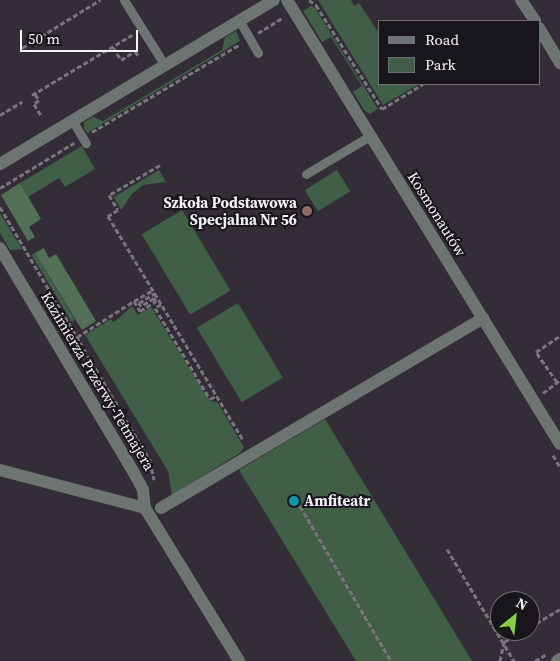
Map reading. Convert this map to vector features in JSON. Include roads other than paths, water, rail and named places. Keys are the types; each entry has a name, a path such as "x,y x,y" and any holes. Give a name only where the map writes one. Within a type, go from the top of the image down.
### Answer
{"street":[{"path":"0,164 164,64 274,0"},
{"name":"Kosmonautów","path":"287,0 560,444"},
{"path":"522,0 533,20"},
{"path":"540,30 560,63"},
{"name":"Kazimierza Przerwy-Tetmajera","path":"0,248 133,471 143,490 145,508 239,661"},
{"path":"161,508 483,318"},
{"path":"0,470 145,508"}],"lane":[{"path":"124,0 164,64"},
{"path":"239,20 258,53"},
{"path":"72,120 84,140"},
{"path":"306,174 370,136"}],"place":[{"name":"Szkoła Podstawowa Specjalna Nr 56","path":"307,211"},
{"name":"Amfiteatr","path":"294,501"}]}
